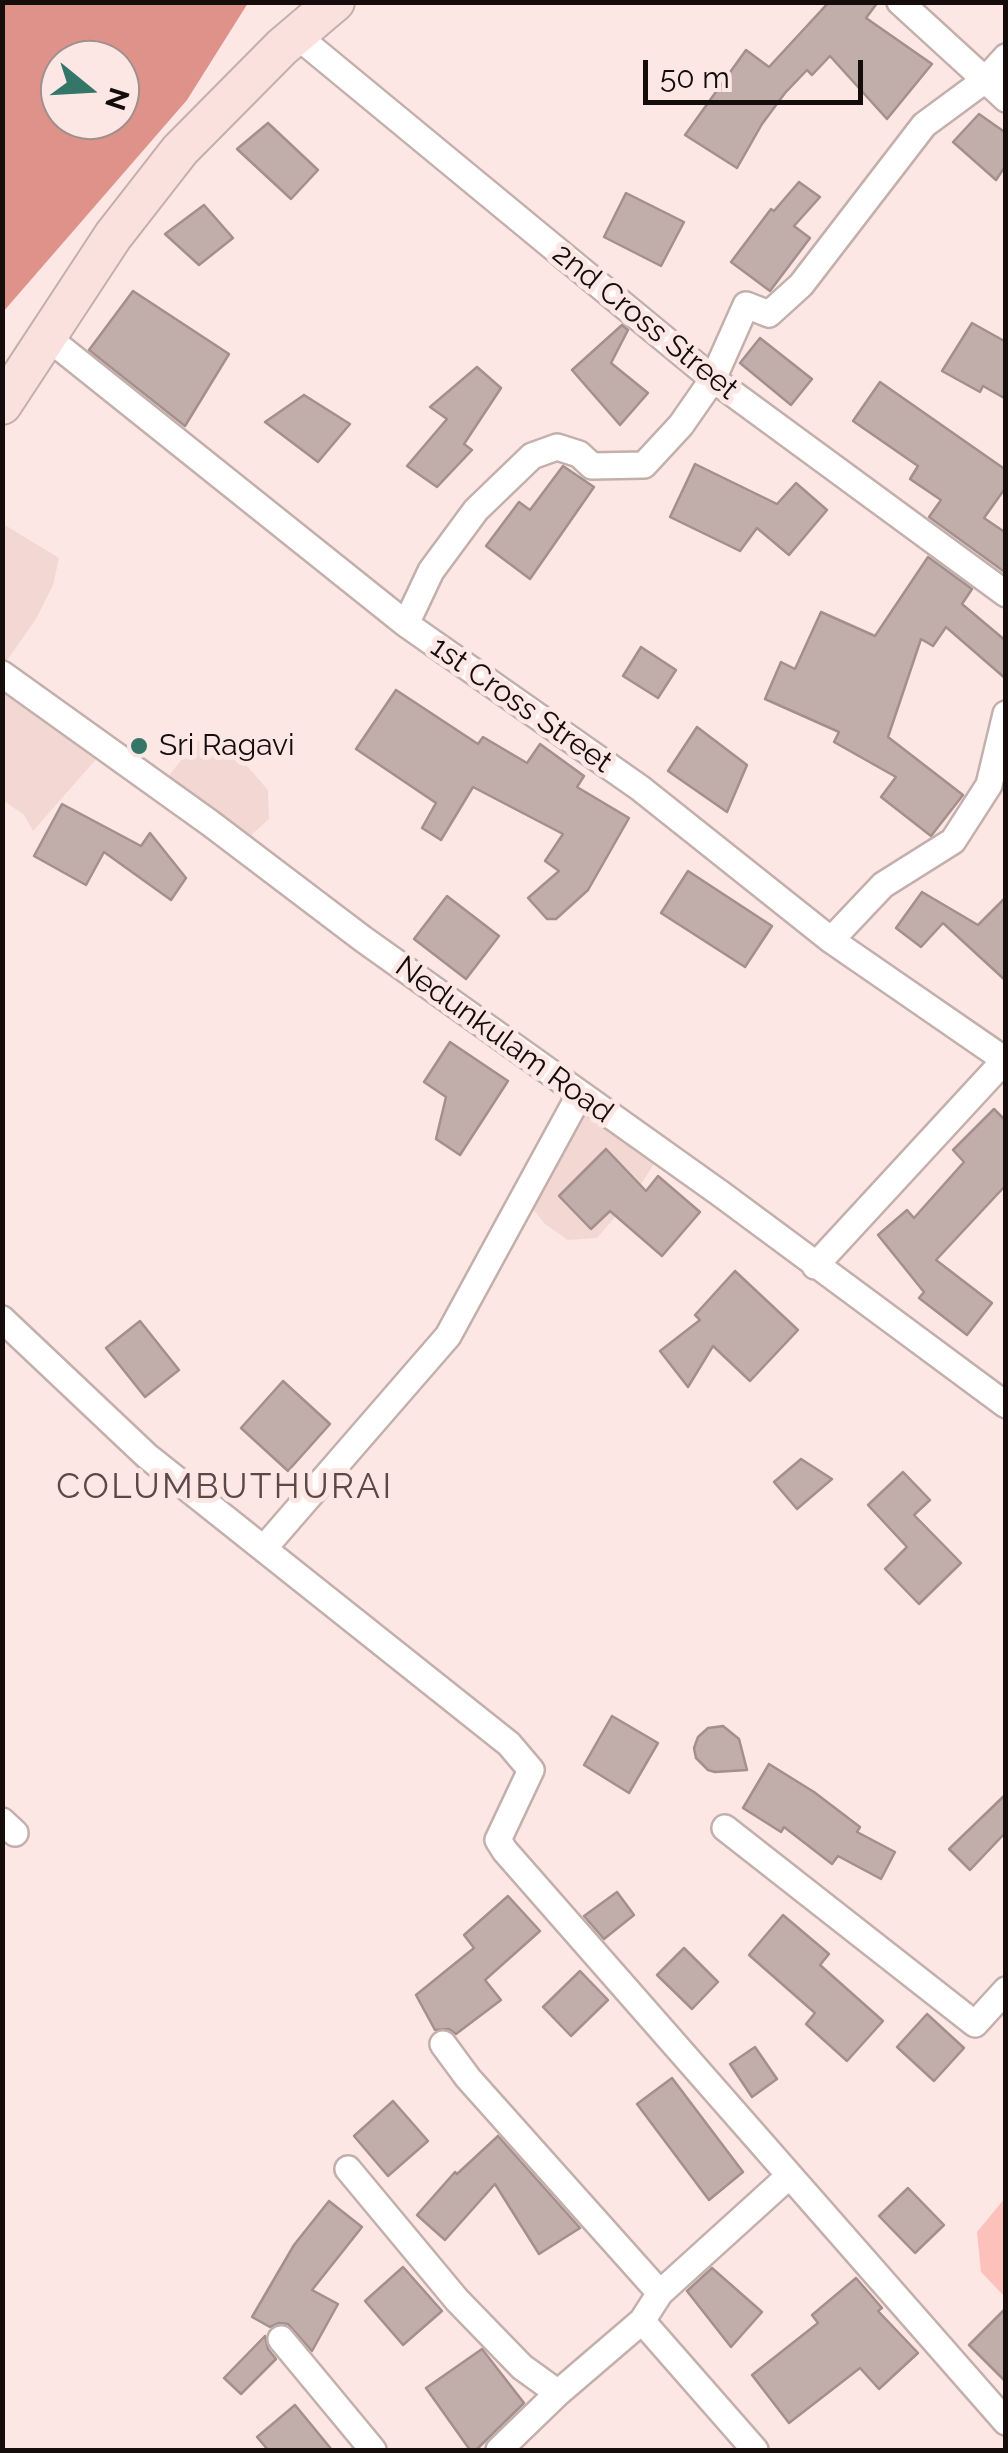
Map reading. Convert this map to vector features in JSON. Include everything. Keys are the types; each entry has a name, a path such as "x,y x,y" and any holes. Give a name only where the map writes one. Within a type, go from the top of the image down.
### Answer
{"street":[{"path":"2,404 156,178 234,93 335,2"},
{"path":"900,2 1006,99"},
{"name":"2nd Cross Street","path":"296,35 712,379 1006,594"},
{"path":"406,624 431,571 476,510 532,456 557,447 579,454 592,466 644,464 680,425 712,379 746,305 769,314 801,284 924,124 984,80 1006,57"},
{"name":"1st Cross Street","path":"47,337 406,624 640,788 831,940 1005,1060"},
{"name":"Nedunkulam Road","path":"2,674 1006,1405"},
{"path":"831,940 883,885 953,841 989,784 1006,714"},
{"path":"815,1266 1005,1060"},
{"path":"265,1547 448,1336 580,1094"},
{"path":"2,1319 147,1456 509,1744 531,1770 498,1840 1006,2422"},
{"path":"725,1828 975,2024 1006,1990"},
{"path":"443,2044 468,2078 660,2293"},
{"path":"348,2168 457,2300 522,2367 558,2393"},
{"path":"498,2450 642,2320 660,2293 789,2176"},
{"path":"642,2320 755,2450"},
{"path":"281,2339 373,2450"}],"shaded area":[{"path":"3,2 248,3 187,100 3,312"},
{"path":"3,524 59,558 53,585 36,619 3,666"},
{"path":"3,674 105,749 33,831 24,815 3,800"},
{"path":"197,740 248,767 268,790 269,819 239,846 160,787"},
{"path":"580,1094 661,1153 634,1195 597,1238 568,1240 545,1224 527,1202"},
{"path":"1005,2198 1005,2297 981,2272 977,2232"}],"building":[{"path":"829,2 878,2 866,18 932,64 887,119 830,56 812,75 807,70 785,93 737,168 685,135 746,50 769,67"},
{"path":"979,114 1006,133 1006,165 996,180 953,142"},
{"path":"268,123 318,170 291,199 237,149"},
{"path":"799,182 820,197 794,226 810,238 770,291 731,262 771,209 774,211"},
{"path":"626,193 684,222 661,266 604,237"},
{"path":"204,205 233,238 199,265 165,234"},
{"path":"133,291 229,354 185,426 89,350"},
{"path":"972,323 1006,342 1006,399 983,386 980,392 942,371"},
{"path":"622,325 628,330 611,363 648,393 620,425 572,370"},
{"path":"760,338 812,379 791,405 740,363"},
{"path":"477,367 501,388 464,444 472,450 437,487 407,466 447,419 430,407"},
{"path":"880,382 1006,470 1006,487 984,518 1006,533 1006,573 929,517 941,500 910,479 918,466 853,421"},
{"path":"304,395 350,424 318,462 265,422"},
{"path":"695,464 777,504 796,483 827,510 789,555 757,528 740,551 670,517"},
{"path":"563,466 594,487 530,579 486,546 519,502 530,510"},
{"path":"928,557 972,589 962,604 1006,641 1006,679 946,627 933,646 921,639 888,737 963,795 931,836 881,797 896,777 834,742 839,732 765,699 781,662 795,669 821,612 875,636"},
{"path":"641,647 676,670 658,698 623,676"},
{"path":"396,690 478,744 483,737 527,763 540,744 584,776 577,787 629,818 588,890 556,919 547,919 528,898 559,871 545,861 563,834 473,787 441,840 422,828 436,803 356,749"},
{"path":"697,727 747,765 727,812 668,771"},
{"path":"62,804 141,846 150,833 186,878 171,900 104,852 86,885 34,856"},
{"path":"688,871 772,926 745,967 661,913"},
{"path":"922,892 978,925 1006,897 1006,981 943,923 921,947 896,928"},
{"path":"447,896 499,936 466,979 414,939"},
{"path":"450,1042 508,1081 460,1155 436,1139 446,1097 424,1082"},
{"path":"994,1109 1006,1121 1006,1185 936,1260 992,1303 967,1335 919,1298 924,1292 878,1235 907,1210 914,1218 964,1162 953,1150"},
{"path":"606,1149 646,1191 658,1176 700,1212 662,1256 610,1211 591,1229 559,1196"},
{"path":"735,1271 798,1330 750,1381 713,1346 688,1387 660,1351 700,1320 695,1315"},
{"path":"140,1321 179,1370 145,1397 106,1348"},
{"path":"283,1381 330,1424 288,1471 241,1428"},
{"path":"801,1459 832,1479 797,1509 774,1482"},
{"path":"903,1472 930,1500 914,1515 961,1563 919,1604 885,1569 907,1547 868,1505"},
{"path":"612,1716 658,1743 629,1793 584,1765"},
{"path":"723,1726 739,1739 747,1770 715,1772 696,1758 698,1737 708,1728"},
{"path":"769,1764 860,1827 857,1832 895,1852 881,1879 838,1856 832,1864 784,1827 781,1832 743,1808"},
{"path":"1006,1794 1006,1832 970,1870 949,1849"},
{"path":"617,1892 634,1915 604,1939 584,1916"},
{"path":"508,1896 540,1931 485,1980 501,2000 456,2034 449,2029 435,2030 416,1995 474,1948 464,1935"},
{"path":"783,1915 829,1954 820,1965 883,2021 847,2061 806,2024 815,2013 749,1955"},
{"path":"684,1948 718,1982 692,2009 657,1975"},
{"path":"580,1971 608,2000 571,2036 543,2007"},
{"path":"927,2014 964,2048 934,2081 897,2047"},
{"path":"755,2047 777,2079 752,2097 730,2064"},
{"path":"672,2078 743,2172 709,2200 637,2104"},
{"path":"393,2101 428,2141 388,2176 354,2136"},
{"path":"498,2136 580,2228 539,2254 495,2184 445,2240 417,2215 455,2172"},
{"path":"908,2188 944,2225 915,2253 879,2216"},
{"path":"329,2201 362,2227 312,2290 338,2304 312,2351 288,2324 270,2327 252,2317 294,2245"},
{"path":"403,2267 442,2311 403,2345 365,2301"},
{"path":"712,2268 762,2312 731,2347 687,2291"},
{"path":"856,2278 882,2308 878,2311 918,2353 879,2389 860,2368 789,2423 752,2375 818,2323 812,2315"},
{"path":"1006,2308 1006,2382 969,2345"},
{"path":"265,2336 276,2359 241,2394 224,2378"},
{"path":"482,2349 524,2403 476,2450 470,2450 426,2388"},
{"path":"295,2405 332,2450 268,2450 257,2437"}],"place":[{"name":"Sri Ragavi","path":"139,746"}],"district":[{"name":"COLUMBUTHURAI","path":"225,1487"}]}
